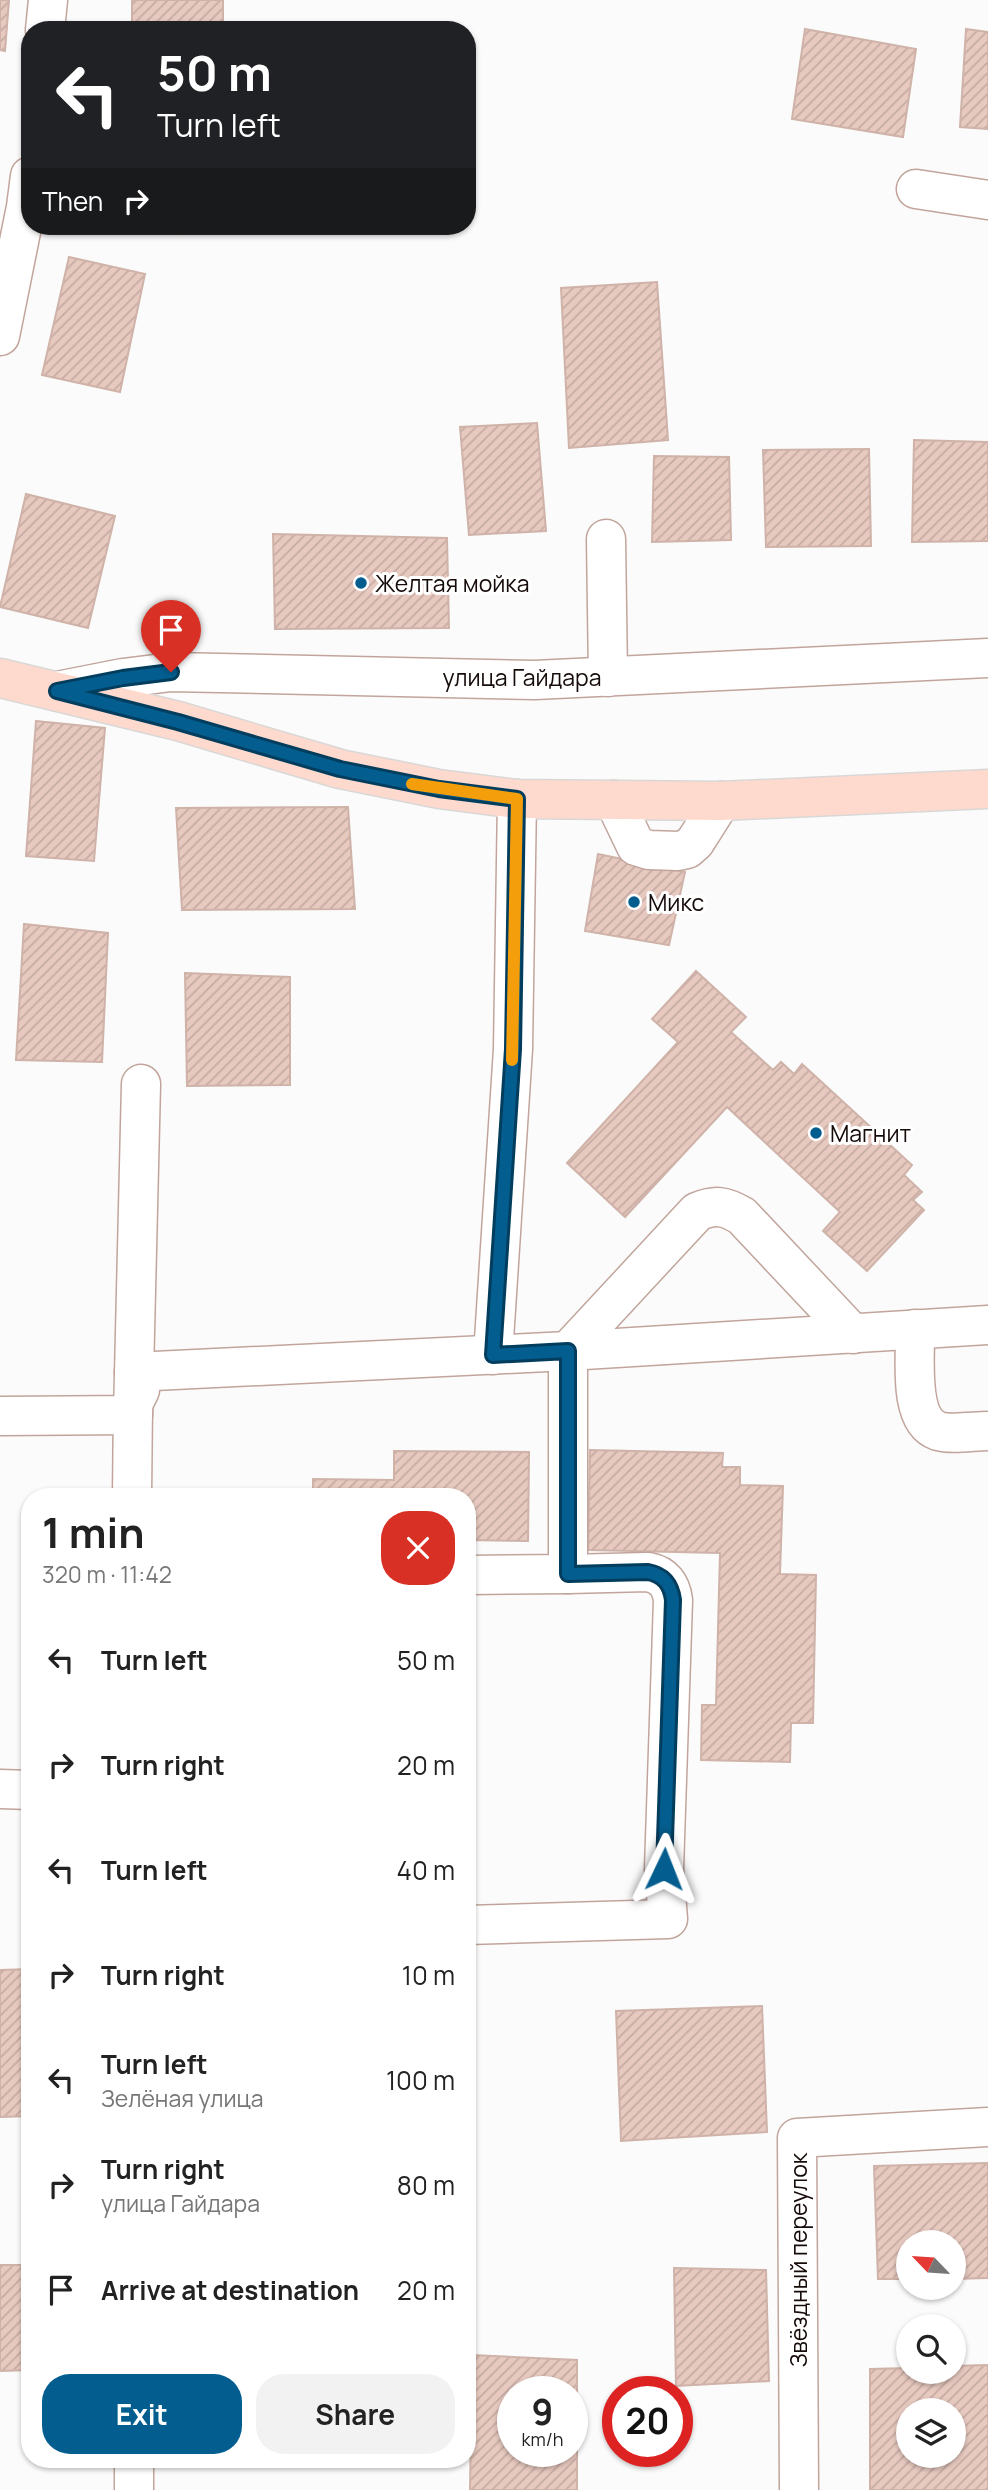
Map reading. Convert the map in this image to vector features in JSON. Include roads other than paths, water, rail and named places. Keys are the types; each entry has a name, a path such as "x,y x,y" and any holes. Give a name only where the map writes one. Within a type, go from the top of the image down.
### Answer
{"main road":[{"path":"0,678 178,722 340,769 439,789 517,799 721,801 988,789"}],"street":[{"path":"46,21 48,0"},
{"path":"916,189 988,200"},
{"path":"0,336 21,232"},
{"path":"606,539 608,677"},
{"name":"улица Гайдара","path":"57,691 171,672 536,680 988,658"},
{"path":"493,1355 513,1049 517,799"},
{"path":"614,800 636,846 649,850 678,851 687,849 695,842 721,801"},
{"path":"132,1488 134,1404 144,1385 157,1375 152,1371 141,1084"},
{"path":"568,1574 568,1351 697,1212 723,1206 742,1216 853,1334"},
{"path":"152,1371 853,1334 983,1320"},
{"path":"915,1329 917,1401 922,1418 940,1432 988,1431"},
{"path":"0,1416 133,1415"},
{"path":"476,1575 648,1572 659,1575 666,1581 673,1600 664,1869 668,1919 476,1925"},
{"path":"0,1789 21,1790"},
{"name":"Звёздный переулок","path":"799,2490 797,2138 988,2127"},
{"path":"134,2468 134,2490"}],"place":[{"name":"Желтая мойка","path":"361,583"},
{"name":"Микс","path":"634,902"},
{"name":"Магнит","path":"816,1133"}]}
